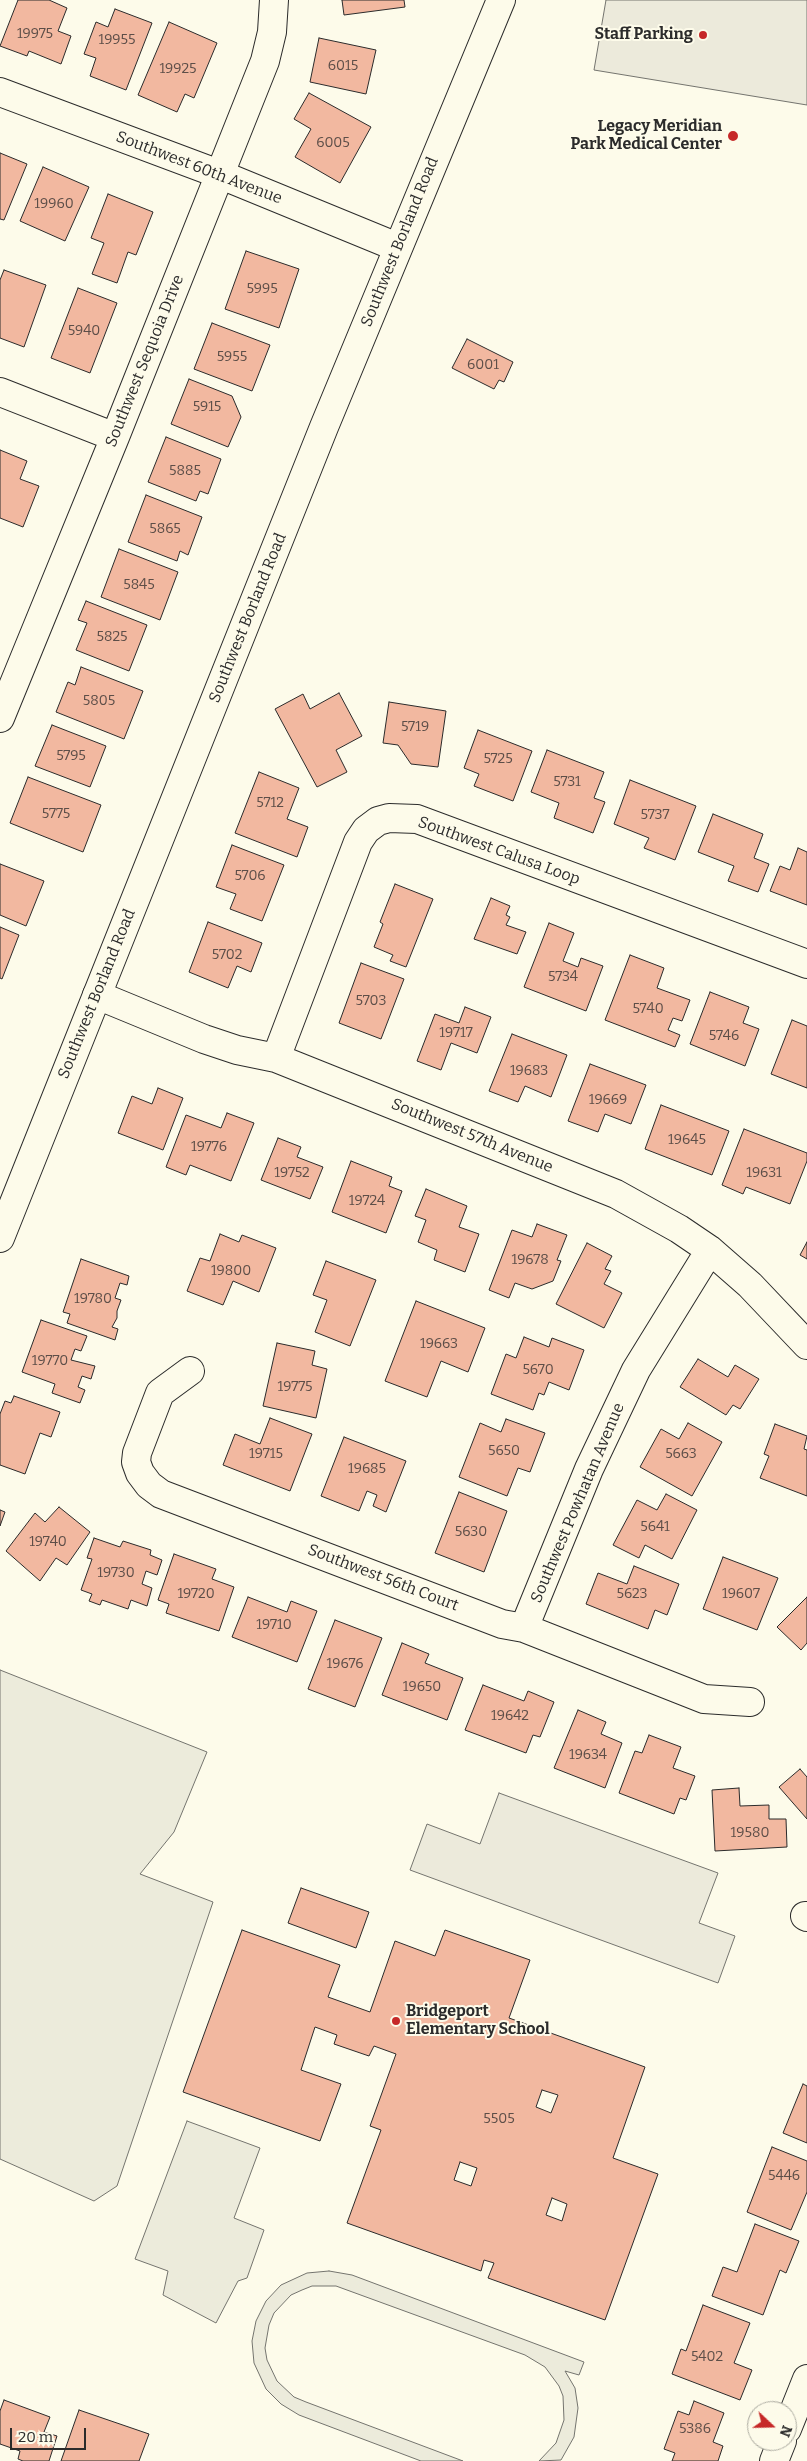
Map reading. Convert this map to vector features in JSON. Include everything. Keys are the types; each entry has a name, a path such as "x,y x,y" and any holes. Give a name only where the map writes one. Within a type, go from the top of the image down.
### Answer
{"street":[{"name":"Southwest Sequoia Drive","path":"2,708 115,437 265,61 272,32 274,0"},
{"name":"Southwest Borland Road","path":"0,1238 397,247 501,0"},
{"name":"Southwest 60th Avenue","path":"0,92 219,174 397,247"},
{"path":"0,392 115,437"},
{"name":"Southwest Calusa Loop","path":"276,1058 358,842 366,830 378,820 389,818 417,819 807,964"},
{"name":"Southwest 57th Avenue","path":"97,995 204,1039 236,1050 276,1058 616,1194 679,1229 710,1250 750,1285 807,1345"},
{"name":"Southwest Powhatan Avenue","path":"524,1628 589,1469 636,1370 710,1250"},
{"name":"Southwest 56th Court","path":"190,1372 160,1392 137,1453 136,1462 149,1486 161,1494 502,1624 524,1628 704,1698 750,1702"},
{"path":"797,2404 807,2379"}],"shaded area":[{"name":"Staff Parking","path":"606,0 807,0 807,105 594,70"},
{"path":"0,1670 207,1752 174,1832 140,1874 213,1902 117,2186 94,2201 0,2159"},
{"path":"499,1793 718,1873 699,1923 735,1936 718,1983 410,1870 427,1824 480,1844"},
{"path":"187,2121 260,2148 234,2218 264,2230 247,2278 238,2281 216,2323 163,2295 168,2271 135,2259"},
{"path":"329,2271 352,2275 584,2362 579,2375 565,2371 575,2388 578,2408 574,2437 561,2460 539,2461 556,2443 564,2420 563,2396 559,2386 545,2367 525,2355 336,2286 312,2286 302,2290 291,2295 274,2313 269,2325 265,2348 267,2360 277,2381 294,2397 463,2461 421,2461 299,2415 281,2404 266,2389 254,2363 252,2341 256,2321 266,2301 281,2285 307,2273"}],"building":[{"path":"18,0 49,0 67,8 58,31 71,36 61,64 29,51 27,56 0,46"},
{"path":"342,0 404,0 405,7 344,15"},
{"path":"115,9 152,23 126,90 90,76 96,58 84,54 96,22 108,27"},
{"path":"169,22 217,43 194,98 185,94 177,112 138,95"},
{"path":"319,38 376,50 366,94 310,82"},
{"path":"309,93 371,127 340,183 295,157 311,129 294,119"},
{"path":"0,153 27,164 4,220 0,219"},
{"path":"43,167 89,187 65,241 20,221"},
{"path":"108,194 153,212 136,255 128,252 117,283 92,274 104,243 91,238"},
{"path":"246,251 299,269 279,328 225,309"},
{"path":"4,270 46,285 24,347 0,338 0,280"},
{"path":"78,288 117,303 90,373 51,358"},
{"path":"212,323 270,345 252,391 194,369"},
{"path":"467,339 513,362 504,382 499,380 494,389 452,368"},
{"path":"189,379 232,396 241,417 228,447 171,424"},
{"path":"166,437 221,459 208,494 200,491 196,501 148,482"},
{"path":"0,450 27,461 20,479 39,486 23,527 0,518"},
{"path":"146,495 202,517 188,555 180,551 177,561 128,542"},
{"path":"119,549 178,572 160,620 101,597"},
{"path":"86,601 147,625 129,671 76,650 87,623 78,620"},
{"path":"81,667 143,691 124,739 56,712 68,682 75,685"},
{"path":"339,693 362,736 336,750 347,772 317,787 275,709 303,694 310,709"},
{"path":"389,702 446,711 438,767 411,764 398,745 383,743"},
{"path":"52,725 106,746 90,787 35,766"},
{"path":"478,730 532,751 513,801 474,786 479,774 464,768"},
{"path":"547,750 604,772 594,798 605,802 593,833 554,818 559,803 531,792"},
{"path":"259,772 299,788 287,819 308,827 297,857 235,833"},
{"path":"28,777 101,805 83,852 10,823"},
{"path":"630,780 696,806 675,860 644,848 649,838 614,824"},
{"path":"713,814 763,834 754,858 769,864 758,892 728,881 734,866 698,852"},
{"path":"232,845 284,865 262,921 230,909 236,894 216,887"},
{"path":"798,848 807,852 807,905 770,891 780,866 790,870"},
{"path":"0,864 44,881 26,926 0,915"},
{"path":"395,884 433,899 406,967 390,961 393,955 374,947 383,924 380,922"},
{"path":"491,898 510,906 506,915 510,917 506,925 526,932 517,954 474,939"},
{"path":"208,922 262,943 251,972 237,966 228,988 189,972"},
{"path":"549,923 574,933 563,961 578,967 581,958 603,966 586,1011 524,987"},
{"path":"0,927 19,935 2,979 0,978"},
{"path":"630,955 664,968 657,988 690,1000 682,1021 673,1018 668,1030 680,1035 675,1047 605,1020"},
{"path":"361,963 404,979 381,1039 339,1023"},
{"path":"710,992 749,1007 743,1023 759,1029 745,1066 690,1044"},
{"path":"465,1007 491,1017 477,1053 451,1043 441,1070 417,1061 435,1014 459,1023"},
{"path":"792,1020 807,1026 807,1088 771,1074"},
{"path":"512,1034 567,1055 551,1097 525,1086 518,1102 489,1091"},
{"path":"590,1064 646,1085 631,1124 605,1114 598,1132 568,1121"},
{"path":"158,1088 183,1098 163,1150 118,1133 132,1096 152,1104"},
{"path":"661,1105 729,1131 712,1175 645,1149"},
{"path":"227,1113 254,1123 231,1181 190,1165 186,1175 166,1167 186,1115 221,1128"},
{"path":"744,1129 807,1153 807,1161 790,1204 746,1187 743,1194 722,1185"},
{"path":"278,1138 301,1147 297,1157 323,1167 310,1199 261,1180"},
{"path":"351,1161 392,1177 389,1186 402,1191 386,1233 332,1212"},
{"path":"426,1189 467,1206 459,1227 479,1234 465,1272 434,1260 437,1250 418,1242 426,1220 415,1216"},
{"path":"537,1224 567,1235 557,1260 561,1261 553,1281 532,1289 515,1283 509,1298 489,1290 512,1230 532,1237"},
{"path":"220,1234 239,1242 242,1235 276,1248 259,1292 233,1281 223,1305 187,1291 200,1258 210,1261"},
{"path":"807,1242 807,1259 800,1255"},
{"path":"587,1243 612,1256 605,1269 611,1271 604,1284 622,1293 604,1328 556,1304"},
{"path":"81,1259 129,1276 127,1285 120,1283 115,1298 121,1300 117,1311 117,1318 112,1327 118,1329 115,1340 67,1323 70,1314 63,1312"},
{"path":"326,1261 376,1280 350,1346 315,1332 327,1300 313,1295"},
{"path":"416,1301 485,1328 468,1372 441,1361 427,1397 385,1381"},
{"path":"41,1320 87,1336 81,1351 75,1349 71,1360 95,1366 91,1379 82,1376 78,1387 85,1390 80,1403 52,1393 55,1384 22,1372"},
{"path":"524,1337 549,1347 552,1338 584,1350 569,1390 549,1382 544,1395 539,1393 533,1410 491,1394 506,1354 516,1358"},
{"path":"277,1343 315,1351 312,1365 327,1369 316,1418 263,1406"},
{"path":"698,1359 728,1377 735,1365 759,1379 740,1409 733,1405 726,1415 680,1387"},
{"path":"14,1396 60,1412 51,1437 40,1433 25,1474 0,1465 0,1414 5,1401 11,1403"},
{"path":"270,1418 312,1434 290,1491 223,1465 235,1434 260,1444"},
{"path":"506,1419 545,1433 530,1472 518,1468 507,1496 459,1477 480,1423 501,1432"},
{"path":"688,1423 722,1442 692,1496 640,1467 661,1429 679,1439"},
{"path":"775,1424 807,1436 804,1449 807,1450 807,1496 760,1478 769,1456 764,1454"},
{"path":"344,1437 406,1461 386,1512 373,1506 377,1495 367,1491 359,1511 321,1496"},
{"path":"459,1492 507,1511 484,1572 435,1553"},
{"path":"666,1494 697,1510 672,1559 645,1545 639,1558 613,1545 637,1500 657,1510"},
{"path":"59,1507 90,1532 67,1565 56,1558 40,1581 6,1551 35,1513 45,1522"},
{"path":"0,1510 5,1512 0,1526"},
{"path":"94,1538 120,1547 123,1541 151,1550 150,1555 162,1560 157,1575 146,1571 142,1584 152,1588 147,1606 131,1600 128,1609 102,1600 100,1605 89,1601 92,1594 81,1590 92,1559 87,1558"},
{"path":"174,1554 216,1569 212,1579 234,1587 219,1631 166,1613 169,1604 158,1600"},
{"path":"723,1557 778,1578 757,1630 703,1609"},
{"path":"634,1566 679,1584 667,1615 655,1610 648,1629 586,1604 598,1573 627,1584"},
{"path":"248,1597 287,1612 291,1601 317,1611 297,1662 232,1637"},
{"path":"807,1597 807,1643 801,1650 777,1627"},
{"path":"335,1620 382,1638 355,1707 308,1689"},
{"path":"402,1643 429,1654 425,1663 463,1678 447,1720 382,1695"},
{"path":"483,1685 524,1701 528,1691 554,1702 540,1737 533,1735 526,1753 465,1730"},
{"path":"578,1710 606,1722 601,1734 622,1743 605,1788 554,1768"},
{"path":"649,1735 681,1747 673,1768 695,1776 686,1800 680,1798 674,1814 619,1793 635,1751 642,1753"},
{"path":"800,1769 807,1777 807,1819 779,1787"},
{"path":"739,1788 740,1806 769,1805 769,1819 786,1819 787,1847 715,1851 712,1790"},
{"path":"301,1888 369,1912 356,1948 288,1923"},
{"path":"242,1930 340,1965 328,1997 370,2012 395,1941 435,1956 445,1930 530,1960 509,2018 645,2067 613,2158 658,2174 605,2320 488,2278 494,2263 484,2260 481,2271 347,2223 381,2130 370,2126 396,2054 374,2046 369,2056 334,2044 337,2035 315,2027 301,2070 341,2084 320,2141 183,2092","holes":["542,2090 558,2095 551,2113 536,2107","460,2162 477,2168 471,2186 454,2180","552,2198 567,2204 562,2221 546,2215"]},
{"path":"803,2084 807,2086 807,2143 783,2133"},
{"path":"772,2147 807,2161 807,2192 791,2230 747,2212"},
{"path":"755,2224 799,2241 786,2273 780,2270 763,2315 712,2296 723,2267 737,2272"},
{"path":"703,2305 750,2323 734,2363 752,2370 740,2400 672,2374 681,2349 686,2351"},
{"path":"4,2400 50,2417 44,2432 57,2436 49,2461 23,2461 18,2459 20,2451 0,2444 0,2411"},
{"path":"694,2401 724,2413 713,2442 723,2446 718,2461 672,2461 675,2453 664,2449 678,2411 689,2415"},
{"path":"79,2410 149,2434 139,2461 61,2461"}],"place":[{"name":"Staff Parking","path":"703,35"},
{"name":"Legacy Meridian Park Medical Center","path":"733,136"},
{"name":"Bridgeport Elementary School","path":"396,2021"}]}
